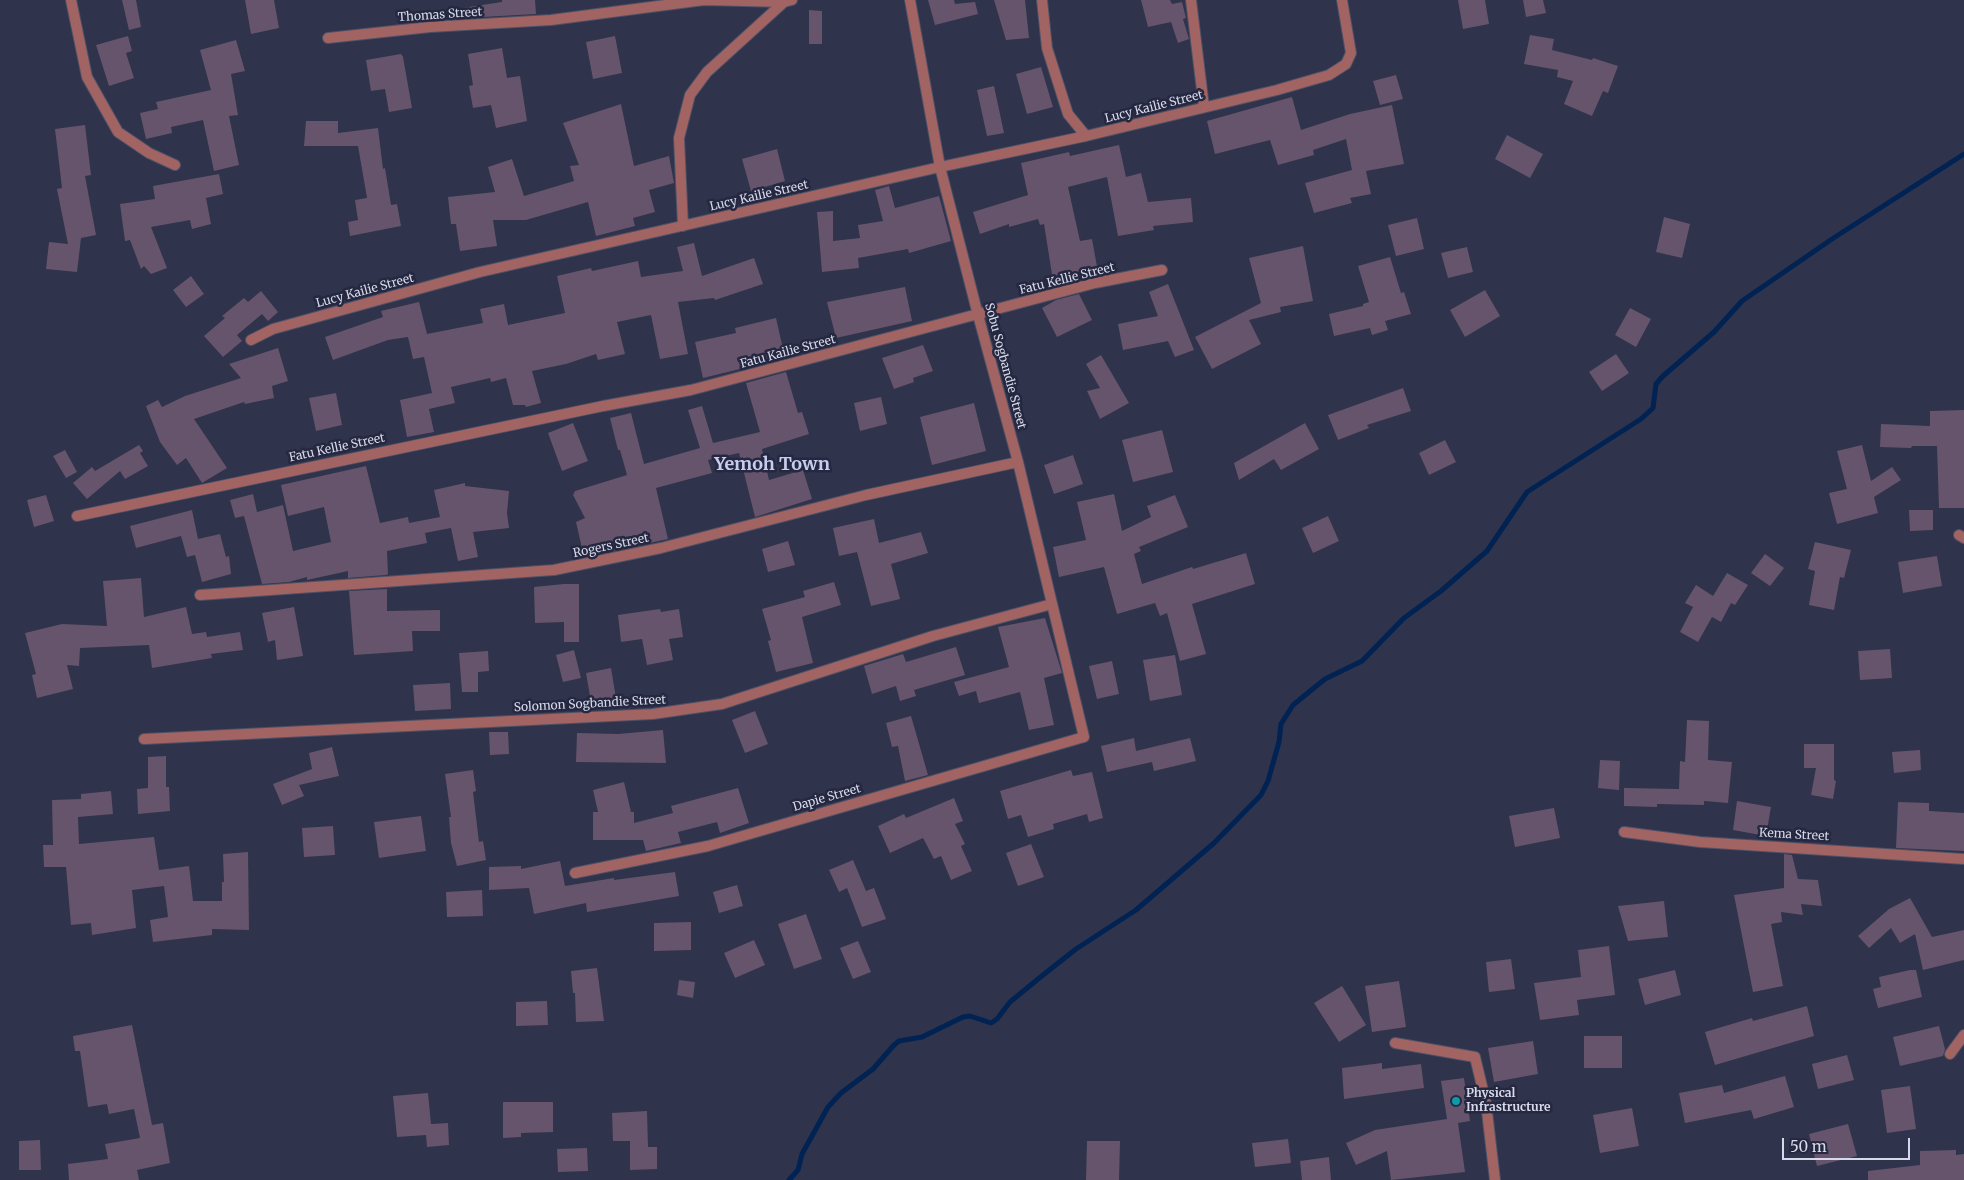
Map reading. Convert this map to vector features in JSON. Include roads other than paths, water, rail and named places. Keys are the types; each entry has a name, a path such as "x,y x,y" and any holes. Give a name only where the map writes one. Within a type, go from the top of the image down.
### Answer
{"street":[{"path":"71,0 87,77 118,132 149,153 175,165"},
{"name":"Thomas Street","path":"328,38 430,27 551,20 704,0 788,1"},
{"name":"Sobu Sogbandie Street","path":"910,0 940,167 1018,462 1084,737"},
{"path":"1042,0 1047,48 1068,114 1086,136"},
{"path":"1190,0 1204,108"},
{"name":"Lucy Kailie Street","path":"251,340 273,328 470,275 940,167 1086,136 1277,90 1329,75 1346,64 1351,53 1342,0"},
{"path":"683,226 679,138 690,95 707,72 788,1"},
{"name":"Fatu Kellie Street","path":"978,315 1095,283 1162,270"},
{"name":"Fatu Kailie Street","path":"603,406 691,390 978,315"},
{"name":"Fatu Kellie Street","path":"77,516 603,406"},
{"name":"Rogers Street","path":"200,595 554,570 661,548 866,495 1018,462"},
{"name":"Solomon Sogbandie Street","path":"144,739 653,714 722,704 933,636 1052,604"},
{"name":"Dapie Street","path":"574,873 708,846 1084,737"},
{"name":"Kema Street","path":"1624,832 1700,842 1964,859"},
{"path":"1950,1054 1964,1035"},
{"path":"1395,1043 1475,1057 1486,1103 1495,1180"}],"waterway":[{"path":"789,1180 798,1170 802,1154 828,1107 841,1093 873,1069 899,1041 922,1037 963,1017 970,1016 991,1023 997,1019 1010,1002 1043,975 1076,949 1136,910 1214,843 1261,795 1268,781 1279,742 1281,724 1293,705 1325,679 1362,661 1404,618 1441,591 1487,551 1527,492 1641,419 1653,408 1656,384 1714,332 1742,301 1832,239 1964,154"}],"place":[{"name":"Physical Infrastructure","path":"1456,1101"}],"district":[{"name":"Yemoh Town","path":"772,465"}]}
